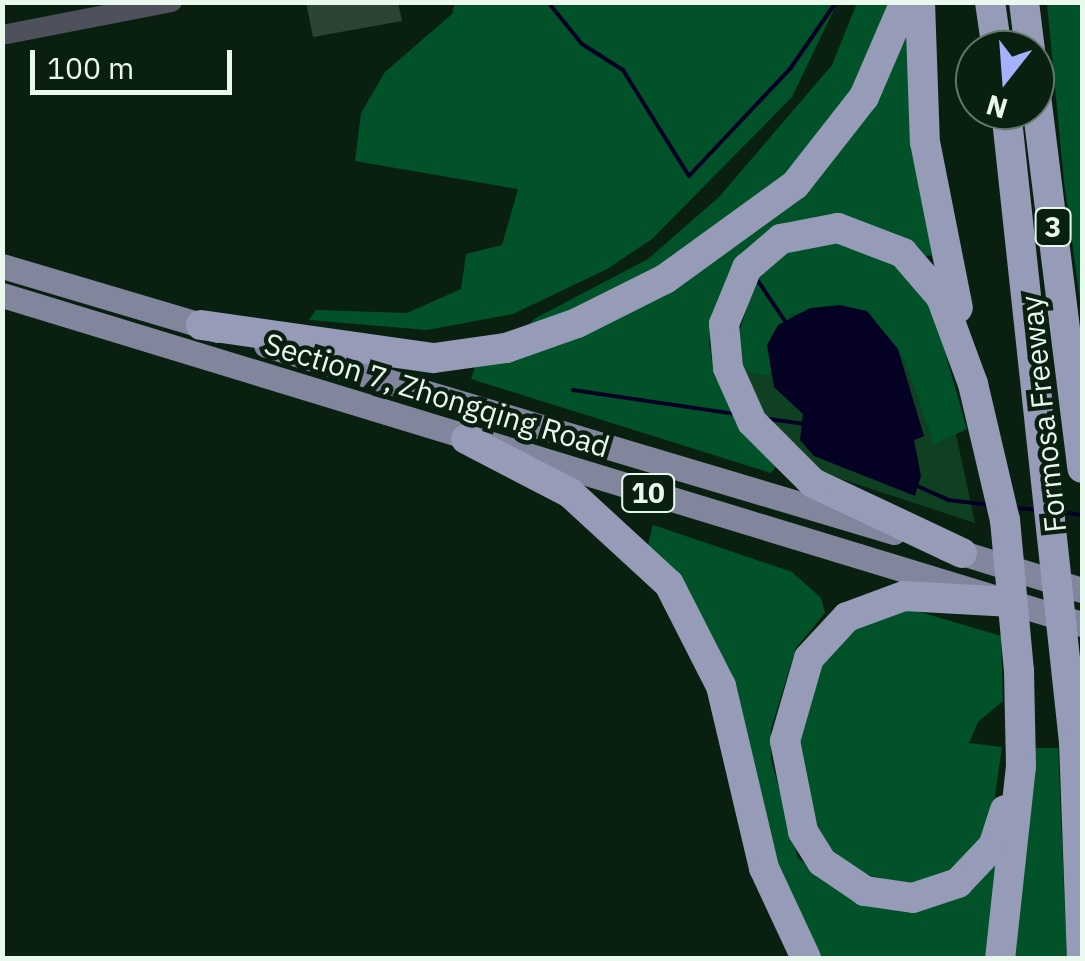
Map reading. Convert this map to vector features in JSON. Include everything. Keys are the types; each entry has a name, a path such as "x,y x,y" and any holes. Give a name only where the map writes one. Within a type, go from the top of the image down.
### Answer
{"highway":[{"path":"201,325 434,358 506,348 577,323 665,279 795,184 864,97 905,2"},
{"path":"920,2 926,142 1004,520 1020,782 1000,958"},
{"path":"990,2 994,30"},
{"path":"1024,2 1028,30"},
{"name":"Formosa Freeway","path":"1009,130 1039,367 1074,742 1082,958"},
{"name":"Formosa Freeway","path":"1040,130 1082,468"},
{"path":"962,553 839,498 774,449 728,368 723,338 732,294 757,257 795,232 824,227 865,234 903,253 933,284 973,384"},
{"path":"466,439 570,492 669,584 720,686 764,868 806,958"},
{"path":"1012,602 889,598 848,616 817,646 794,693 785,742 791,800 812,847 842,879 877,895 924,897 958,883 999,834 1018,718"}],"main road":[{"name":"Section 7, Zhongqing Road","path":"2,266 1082,590"},
{"name":"Section 7, Zhongqing Road","path":"2,295 1082,624"}],"street":[{"path":"2,35 172,2"}],"green space":[{"path":"455,2 837,3 792,97 652,239 607,269 513,314 427,330 309,320 316,310 407,313 461,289 466,254 502,245 518,189 355,161 361,113 385,72 452,14"},
{"path":"857,3 895,3 876,57 822,146 671,262 523,333 534,319 648,259 719,197 832,65"},
{"path":"1047,3 1082,3 1082,315 1055,87 1055,30 1050,30"},
{"path":"906,26 935,255 919,257 826,220 719,306 709,341 714,376 777,465 771,473 471,379 477,362 733,246"},
{"path":"823,240 859,245 897,266 932,307 967,429 934,444 904,360 879,328 837,308 790,315 780,364 766,376 745,372 737,340 755,280 789,248"},
{"path":"837,308 879,328 904,360 934,443 956,434 975,523 808,468 755,406 745,372 766,376 790,315"},
{"path":"653,525 792,572 821,598 825,613 796,648 771,729 771,759 798,858 855,901 993,860 1000,871 987,958 817,958 648,545"},
{"path":"910,609 1001,636 1003,701 978,722 969,743 1002,747 990,831 972,859 933,882 908,884 858,873 826,844 796,788 795,749 826,653 864,621"},
{"path":"1025,748 1058,748 1067,958 1008,958"}],"shaded area":[{"path":"840,305 867,311 898,349 924,436 914,440 921,476 915,496 814,456 800,440 803,414 774,387 767,345 778,325 810,308"}],"building":[{"path":"306,2 398,2 402,21 313,37"}],"waterway":[{"path":"548,2 582,44 623,70 689,176 790,69 836,2"},
{"path":"756,278 787,324"},
{"path":"573,390 736,414"},
{"path":"769,419 804,424"},
{"path":"915,485 948,500 991,505"},
{"path":"1015,508 1036,510"},
{"path":"1060,512 1082,515"}]}
